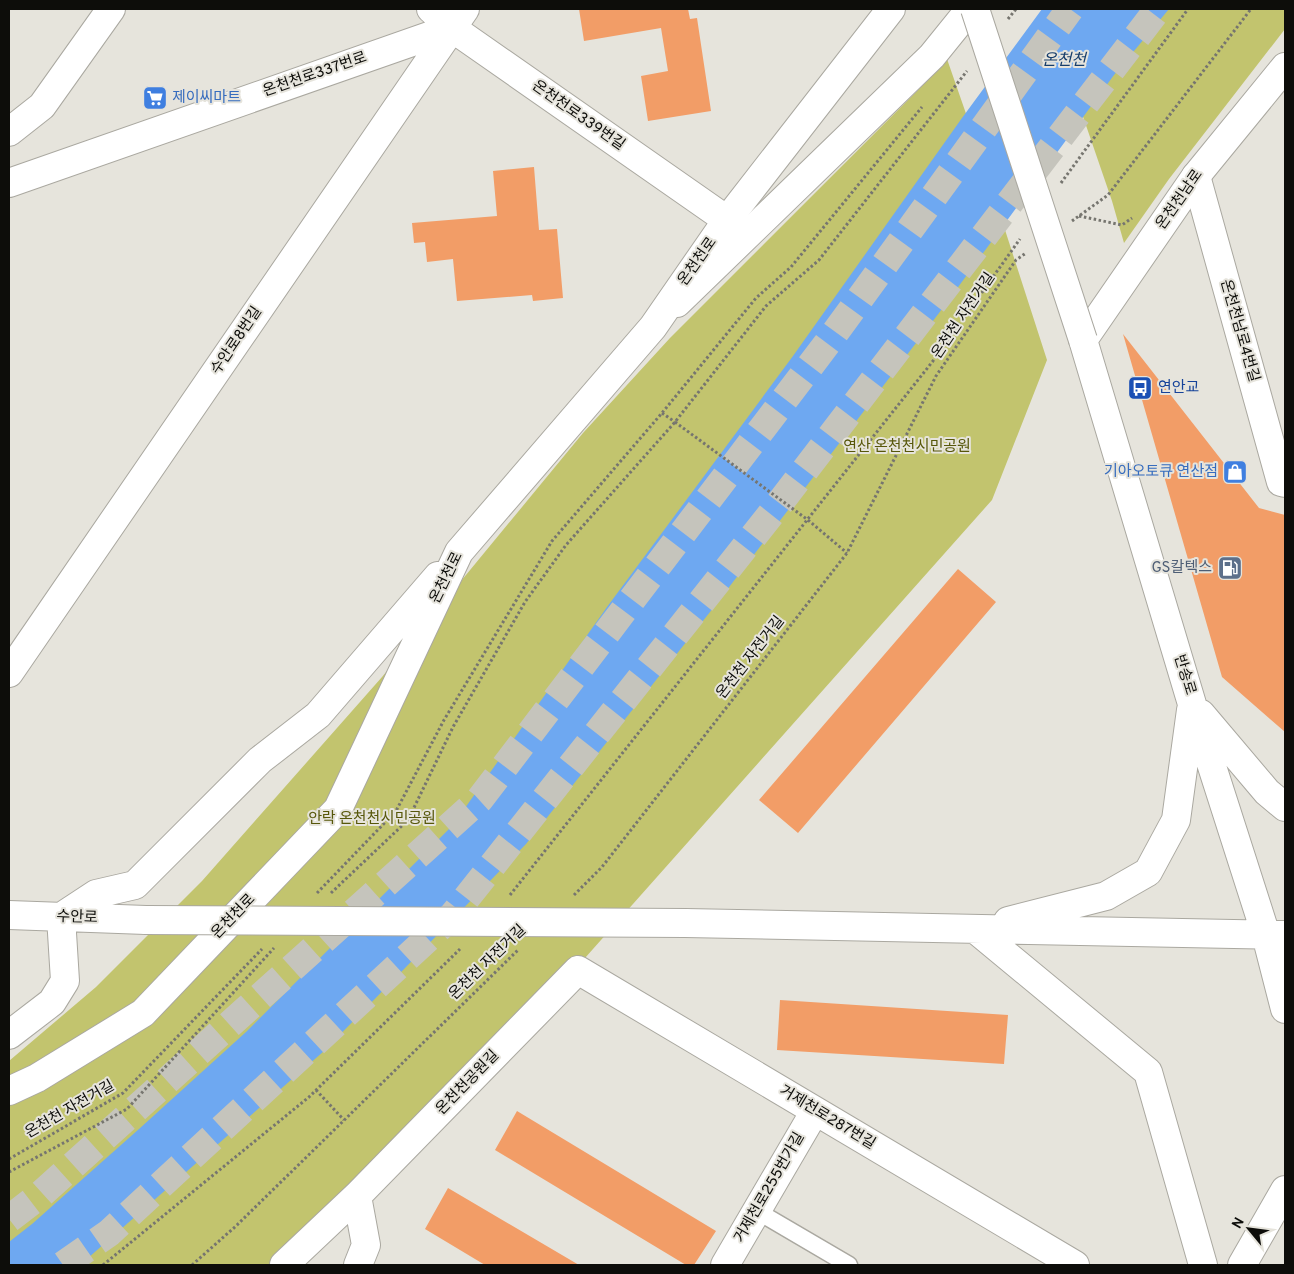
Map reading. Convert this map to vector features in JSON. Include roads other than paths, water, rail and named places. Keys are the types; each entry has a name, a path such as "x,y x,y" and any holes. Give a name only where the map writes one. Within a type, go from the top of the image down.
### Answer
{"street":[{"path":"9,132 42,106 110,9"},
{"name":"온천천로339번길","path":"431,9 459,18 727,220"},
{"name":"온천천로","path":"9,1092 37,1078 143,1013 338,808 458,552 653,327 727,220 891,9"},
{"path":"653,327 932,56 970,9"},
{"name":"반송로","path":"975,9 1083,340 1192,704 1275,935 1285,1009"},
{"name":"온천천로337번로","path":"10,179 459,18"},
{"name":"수안로8번길","path":"9,673 459,18"},
{"name":"온천천남로","path":"1083,340 1196,176 1285,68"},
{"name":"온천천남로4번길","path":"1196,176 1281,482 1285,483"},
{"path":"9,1035 52,1002 65,982 61,917 96,894 135,885 260,760 318,715 458,552"},
{"path":"1192,704 1266,792 1285,807"},
{"path":"975,929 1106,896 1148,872 1176,820 1192,704"},
{"name":"수안로","path":"9,915 146,920 685,923 1275,935"},
{"path":"975,929 1148,1072 1203,1265"},
{"name":"거제천로287번길","path":"578,970 1075,1265"},
{"name":"온천천공원길","path":"284,1265 357,1196 578,970"},
{"name":"거제천로255번가길","path":"725,1265 815,1111"},
{"path":"1242,1265 1285,1190"},
{"path":"357,1196 366,1245 358,1265"}],"lane":[{"path":"757,1211 849,1265"}],"water":[{"name":"온천천","path":"1042,9 1169,9 1114,75 939,313 710,612 526,844 324,1051 80,1265 9,1265 9,1242 32,1224 246,1032 453,825 607,607 793,356"}],"tunnel":[{"path":"9,1219 39,1196 480,799 829,341 1070,9"},
{"path":"63,1265 109,1233 453,915 779,504 1158,9"}],"place":[{"name":"제이씨마트","path":"155,98"},
{"name":"연안교","path":"1140,388"},
{"name":"기아오토큐 연산점","path":"1235,472"},
{"name":"GS칼텍스","path":"1230,568"}],"park label":[{"name":"연산 온천천시민공원","path":"907,447"},
{"name":"안락 온천천시민공원","path":"372,819"}]}
